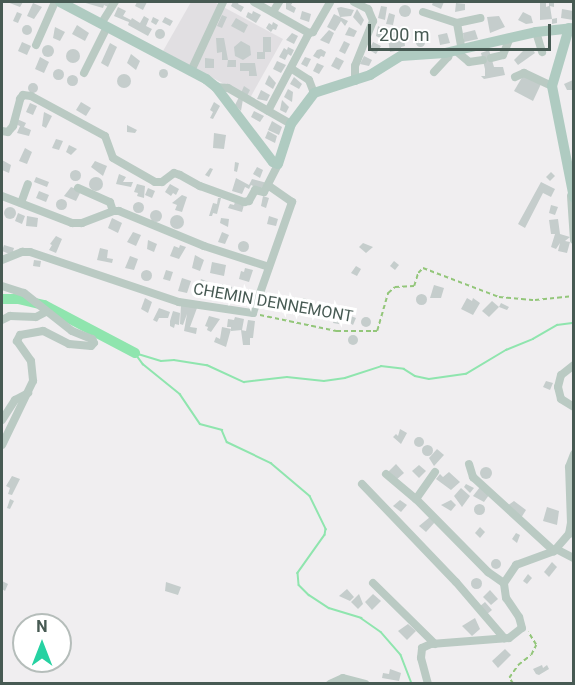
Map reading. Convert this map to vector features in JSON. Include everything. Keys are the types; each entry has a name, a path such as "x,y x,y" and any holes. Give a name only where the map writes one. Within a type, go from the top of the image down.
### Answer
{"main road":[{"path":"60,2 191,71 216,87 266,153 278,164 291,124 314,93 355,81 401,56 456,51 536,32 571,28 552,86 572,197"}],"street":[{"path":"36,45 55,2"},
{"path":"84,73 115,2"},
{"path":"191,71 223,2"},
{"path":"254,2 309,33"},
{"path":"273,12 279,2"},
{"path":"354,2 368,9 373,17 353,71 355,81"},
{"path":"268,111 327,3"},
{"path":"423,12 457,23 480,18"},
{"path":"456,51 457,23"},
{"path":"536,32 542,52"},
{"path":"456,51 469,62 487,59 503,54 510,38"},
{"path":"434,72 456,51"},
{"path":"292,69 309,80 314,93"},
{"path":"515,77 524,73 552,86"},
{"path":"216,87 228,88 291,124"},
{"path":"2,131 8,132 13,126 20,99 23,96 31,96 105,136 113,158 155,182 162,182 174,173 200,186 244,202 249,201 255,190 264,192 278,164"},
{"path":"21,203 28,184"},
{"path":"253,313 292,202 269,186"},
{"path":"78,188 110,202 113,211"},
{"path":"2,196 72,223 82,224 113,211 204,246 269,267"},
{"path":"572,197 573,240"},
{"name":"CHEMIN DENNEMONT","path":"2,260 22,252 30,252 179,302 253,313"},
{"path":"2,286 24,293 42,310 72,331 92,339 94,343 91,346 69,344 43,331 20,335 17,341 33,368 33,381 2,445"},
{"path":"2,320 10,316 36,317 42,310"},
{"path":"573,365 561,375 558,387 561,399 573,407"},
{"path":"2,420 15,400 28,393"},
{"path":"428,684 421,658 422,648 435,644 504,638 517,634 522,628 519,617 506,598 504,583 516,565 555,550 569,534 571,523 569,467 573,454"},
{"path":"469,464 473,477 555,550 573,558"},
{"path":"416,499 435,472"},
{"path":"386,474 416,499 488,572 504,583"},
{"path":"362,484 456,582 504,638"},
{"path":"373,583 435,644"},
{"path":"330,684 343,678 364,684"}],"path":[{"name":"CHEMIN DENNEMONT","path":"253,313 336,331 377,331 388,293 395,287 414,286 423,268 499,297 535,300 573,296"},
{"path":"513,684 510,678 518,665 531,656 536,645 532,635 522,628"}],"shaded area":[{"path":"191,2 214,2 283,39 250,98 163,51"}],"building":[{"path":"7,2 23,2 20,7"},
{"path":"82,2 111,2 108,7 104,5 103,8"},
{"path":"137,2 147,2 143,10 135,6"},
{"path":"233,2 239,2 238,4 244,7 241,12 231,6"},
{"path":"286,2 293,2 291,5 296,8 294,13 286,9"},
{"path":"433,2 444,2 441,9 432,5"},
{"path":"540,2 546,2 546,7 549,6 549,2 554,2 554,7 550,6 552,19 540,20"},
{"path":"33,3 42,7 34,19 27,16"},
{"path":"456,3 465,4 465,10 455,12"},
{"path":"407,5 411,11 407,17 403,17 399,9"},
{"path":"381,6 387,7 385,20 378,18"},
{"path":"118,7 126,11 123,16 131,20 132,18 140,23 144,16 149,19 146,26 152,29 148,36 128,25 129,22 114,16"},
{"path":"337,8 354,10 351,16 340,17"},
{"path":"357,9 364,20 361,26 353,17"},
{"path":"562,9 573,11 573,20 561,18"},
{"path":"253,11 261,15 256,23 246,17 248,12 252,14"},
{"path":"302,11 311,14 309,22 300,19"},
{"path":"17,12 22,14 18,23 13,21"},
{"path":"523,12 531,16 533,23 526,24 518,20"},
{"path":"389,13 395,15 393,25 386,24"},
{"path":"334,14 348,21 345,26 341,21 335,31 327,27"},
{"path":"222,15 227,17 222,28 217,26"},
{"path":"499,16 505,27 490,33 487,17"},
{"path":"153,17 159,20 156,25 151,22"},
{"path":"165,17 173,21 170,26 162,22"},
{"path":"236,18 248,25 244,33 231,26"},
{"path":"557,18 557,23 552,24 552,19"},
{"path":"273,22 278,25 276,30 273,29 271,32 266,28 269,23 272,25"},
{"path":"27,25 31,26 31,34 27,35 23,34 22,30 23,26"},
{"path":"77,25 89,33 85,41 72,34"},
{"path":"378,26 386,31 382,39 376,36"},
{"path":"55,27 65,32 60,41 53,38"},
{"path":"349,27 357,31 354,37 345,35"},
{"path":"160,29 164,30 164,38 160,39 156,38 155,34 156,30"},
{"path":"329,30 334,33 329,44 320,40"},
{"path":"475,30 478,39 464,42 463,33"},
{"path":"403,31 405,46 401,47 401,50 390,52 388,38 393,38 392,32"},
{"path":"292,33 298,36 294,44 286,40"},
{"path":"447,33 450,43 440,45 438,35"},
{"path":"263,37 271,37 271,52 265,52 265,59 257,59 257,52 263,52"},
{"path":"216,38 224,38 228,60 222,60 222,52 217,53"},
{"path":"420,38 424,42 420,46 416,42"},
{"path":"241,41 250,46 251,55 243,60 235,56 234,47"},
{"path":"344,41 350,44 345,54 339,51"},
{"path":"22,42 31,46 27,55 18,51"},
{"path":"373,42 381,46 376,54 369,50"},
{"path":"110,43 117,47 108,67 101,63"},
{"path":"50,45 54,51 50,57 46,57 42,49"},
{"path":"288,47 294,50 291,56 288,54 285,60 279,57 284,48 287,50"},
{"path":"526,48 532,48 535,53 518,65 514,60"},
{"path":"70,49 76,49 80,56 76,63 70,63 66,59 66,53"},
{"path":"321,49 326,52 324,57 321,56 319,59 313,56 317,50"},
{"path":"489,50 494,67 503,67 505,75 484,79 481,76 485,76 485,69 481,53"},
{"path":"131,54 140,61 136,70 127,63"},
{"path":"364,56 372,60 369,66 360,64"},
{"path":"40,57 49,62 44,73 35,69"},
{"path":"305,57 311,59 307,67 301,64"},
{"path":"336,57 344,61 339,70 331,66"},
{"path":"205,58 214,59 214,68 205,68"},
{"path":"228,60 236,60 236,67 227,67"},
{"path":"277,61 286,65 281,73 273,69"},
{"path":"240,63 255,63 257,76 249,76 249,71 240,71"},
{"path":"317,63 324,66 319,74 313,71"},
{"path":"58,68 64,74 58,80 52,74"},
{"path":"163,68 168,73 163,78 158,73"},
{"path":"72,74 78,80 72,86 66,80"},
{"path":"124,74 129,76 131,81 129,86 124,88 119,86 117,81 119,76"},
{"path":"524,74 541,84 533,101 514,91"},
{"path":"269,75 276,83 273,89 265,84"},
{"path":"294,77 302,84 299,89 290,84"},
{"path":"573,80 573,90 567,90 564,84"},
{"path":"33,83 37,84 37,92 33,93 29,92 28,88 29,84"},
{"path":"244,86 250,90 247,96 241,93"},
{"path":"288,89 293,92 292,102 284,97"},
{"path":"261,90 270,95 267,101 257,99"},
{"path":"239,97 243,99 241,111 235,105"},
{"path":"282,100 289,107 286,113 280,110"},
{"path":"81,102 91,108 86,116 76,110"},
{"path":"214,102 220,106 213,119 210,118 213,112 210,110"},
{"path":"30,103 37,106 33,115 26,112"},
{"path":"254,111 264,116 260,122 251,117"},
{"path":"44,112 52,116 46,128 42,126"},
{"path":"17,119 26,123 24,127 31,130 29,136 17,133 20,126 15,124"},
{"path":"272,121 282,127 279,135 268,130"},
{"path":"127,125 137,130 135,133 127,132"},
{"path":"268,131 277,136 275,143 265,138"},
{"path":"214,133 226,135 224,149 213,148"},
{"path":"56,139 63,141 59,150 52,148"},
{"path":"69,145 77,149 71,155 66,152"},
{"path":"25,148 32,152 27,164 19,161"},
{"path":"2,160 11,165 9,173 2,170"},
{"path":"95,161 107,166 103,176 91,167"},
{"path":"235,162 239,163 237,172 234,171"},
{"path":"257,167 263,170 260,178 253,174"},
{"path":"210,168 213,169 209,177 205,175"},
{"path":"75,170 79,171 79,179 75,180 71,179 70,175 71,171"},
{"path":"551,172 555,176 550,181 546,177"},
{"path":"119,174 126,177 123,182 133,182 131,187 116,184"},
{"path":"36,177 49,182 47,187 34,182"},
{"path":"96,177 101,179 103,184 101,189 96,191 91,189 89,184 91,179"},
{"path":"236,178 249,185 252,179 267,183 260,189 251,185 249,189 245,187 242,194 232,191"},
{"path":"541,182 555,189 551,197 543,193 525,228 518,224"},
{"path":"137,184 145,186 144,198 137,196 138,193 134,192"},
{"path":"170,184 179,189 176,195 173,193 171,196 165,192"},
{"path":"71,187 81,191 76,201 64,196"},
{"path":"148,188 155,191 152,198 145,195"},
{"path":"39,191 49,195 46,202 36,198"},
{"path":"182,195 187,197 182,212 175,210 177,205 172,203"},
{"path":"263,196 269,198 266,208 261,206"},
{"path":"61,198 67,204 61,210 55,204"},
{"path":"218,198 221,198 217,214 213,213 209,216 213,203 217,204"},
{"path":"138,201 144,207 138,213 132,207"},
{"path":"235,202 244,205 242,212 228,208"},
{"path":"551,205 558,207 555,215 549,213"},
{"path":"12,207 16,213 12,219 8,219 4,211"},
{"path":"158,210 162,216 158,222 154,222 150,214"},
{"path":"18,213 25,216 22,224 15,221"},
{"path":"177,215 182,217 184,222 182,227 177,229 172,227 170,222 172,217"},
{"path":"27,216 38,218 37,227 26,226"},
{"path":"269,216 278,219 276,226 267,224"},
{"path":"112,218 122,223 118,233 108,228"},
{"path":"221,218 229,219 228,227 220,223"},
{"path":"558,219 560,234 570,237 565,241 570,242 567,253 558,251 560,243 556,249 551,247 555,234 551,234 549,220"},
{"path":"133,232 141,235 136,246 127,242"},
{"path":"222,232 229,235 225,244 218,242"},
{"path":"56,236 62,239 56,253 49,250"},
{"path":"148,240 157,244 154,252 147,249"},
{"path":"243,240 249,246 243,252 237,246"},
{"path":"363,243 373,247 366,253 359,247"},
{"path":"4,245 14,248 12,255 2,251"},
{"path":"180,245 186,247 179,259 170,256 174,246 179,248"},
{"path":"100,248 108,250 107,258 113,259 112,263 97,260"},
{"path":"195,255 204,260 200,271 192,268"},
{"path":"130,256 138,259 134,270 125,268"},
{"path":"34,260 41,261 40,267 33,266"},
{"path":"394,261 399,265 395,270 390,266"},
{"path":"212,262 226,265 224,276 210,273"},
{"path":"356,266 361,269 357,276 351,273"},
{"path":"245,268 253,270 249,282 239,279 241,271 244,272"},
{"path":"146,269 152,275 146,281 140,275"},
{"path":"166,270 173,272 170,281 163,279"},
{"path":"182,278 191,281 187,293 178,291"},
{"path":"201,279 211,283 209,292 198,288"},
{"path":"222,284 232,287 232,301 218,296"},
{"path":"434,285 444,288 441,298 430,298"},
{"path":"245,291 253,293 250,303 240,301"},
{"path":"421,293 427,299 421,305 415,299"},
{"path":"275,297 285,299 284,311 274,309"},
{"path":"145,298 152,302 148,313 141,309"},
{"path":"303,298 313,301 307,316 299,316"},
{"path":"467,298 472,301 473,298 480,303 473,315 461,309"},
{"path":"492,301 499,307 489,317 482,311"},
{"path":"501,303 509,307 507,310 499,307"},
{"path":"181,305 197,308 190,327 197,328 196,334 184,331 187,314 183,325 180,324"},
{"path":"159,308 170,312 168,318 159,318 157,322 153,320"},
{"path":"323,308 331,311 328,320 320,317"},
{"path":"337,310 341,313 339,324 333,323"},
{"path":"173,311 180,313 179,325 175,324 174,328 170,326"},
{"path":"343,313 356,318 353,325 342,318"},
{"path":"209,316 220,319 211,332 205,326"},
{"path":"235,317 244,319 242,330 231,331 231,327 227,327 228,319 234,320"},
{"path":"366,317 371,322 366,327 361,322"},
{"path":"248,320 255,321 253,338 250,338 250,345 243,345 241,330 246,331"},
{"path":"222,327 231,329 226,347 214,342 216,337 220,339"},
{"path":"353,335 358,340 353,345 348,340"},
{"path":"546,381 553,383 550,390 543,387"},
{"path":"400,429 407,433 401,444 393,437 396,434 398,436"},
{"path":"419,437 424,442 419,447 414,442"},
{"path":"427,445 431,446 431,454 427,455 423,454 422,450 423,446"},
{"path":"437,449 444,455 434,466 429,458"},
{"path":"396,464 404,473 396,480 388,472"},
{"path":"419,465 426,471 419,478 412,471"},
{"path":"488,467 492,473 488,479 484,479 480,471"},
{"path":"449,472 460,482 451,490 436,479 440,474 443,477"},
{"path":"12,476 20,479 12,495 8,494 10,488 6,486"},
{"path":"466,484 474,488 470,493 464,487"},
{"path":"480,487 489,495 484,502 473,496"},
{"path":"461,488 470,496 462,507 454,496"},
{"path":"10,499 14,501 10,509 7,508"},
{"path":"400,500 407,505 401,512 393,506"},
{"path":"451,500 456,505 451,511 441,505"},
{"path":"514,501 526,510 521,518 507,506"},
{"path":"479,504 483,505 483,513 479,514 475,513 474,509 475,505"},
{"path":"547,507 559,511 557,525 543,521"},
{"path":"430,517 436,521 426,532 419,526"},
{"path":"480,527 485,532 480,538 475,533"},
{"path":"516,533 520,535 517,543 512,539"},
{"path":"496,559 500,560 500,568 496,569 492,568 491,564 492,560"},
{"path":"552,562 557,567 549,577 544,572"},
{"path":"528,574 532,578 527,584 523,581"},
{"path":"476,577 482,583 476,589 470,583"},
{"path":"2,581 8,584 5,591 2,589"},
{"path":"166,582 181,587 178,595 165,591"},
{"path":"347,589 354,597 350,601 339,596"},
{"path":"490,590 498,599 491,605 483,597"},
{"path":"359,594 363,604 358,609 351,602"},
{"path":"373,594 381,601 372,610 365,602"},
{"path":"485,602 492,610 486,615 479,607"},
{"path":"475,618 480,629 472,636 462,626"},
{"path":"408,624 416,631 407,640 398,631"},
{"path":"505,649 511,655 498,668 492,661"},
{"path":"542,665 543,668 547,665 549,669 539,675 536,674 533,669"},
{"path":"390,669 401,673 399,681 382,678 383,673 389,674"}],"waterway":[{"path":"2,299 18,299 44,305 135,353"},
{"path":"135,353 161,361 174,360 207,365 244,382 287,377 324,381 345,378 381,366 404,369 415,376 429,379 466,374 506,350 533,339 557,325 574,323"},
{"path":"135,353 143,364 180,394 200,424 222,430 227,442 271,463 310,496 326,529 325,535 298,573 299,585 309,595 329,608 361,618 381,632 401,655 412,684"}]}
